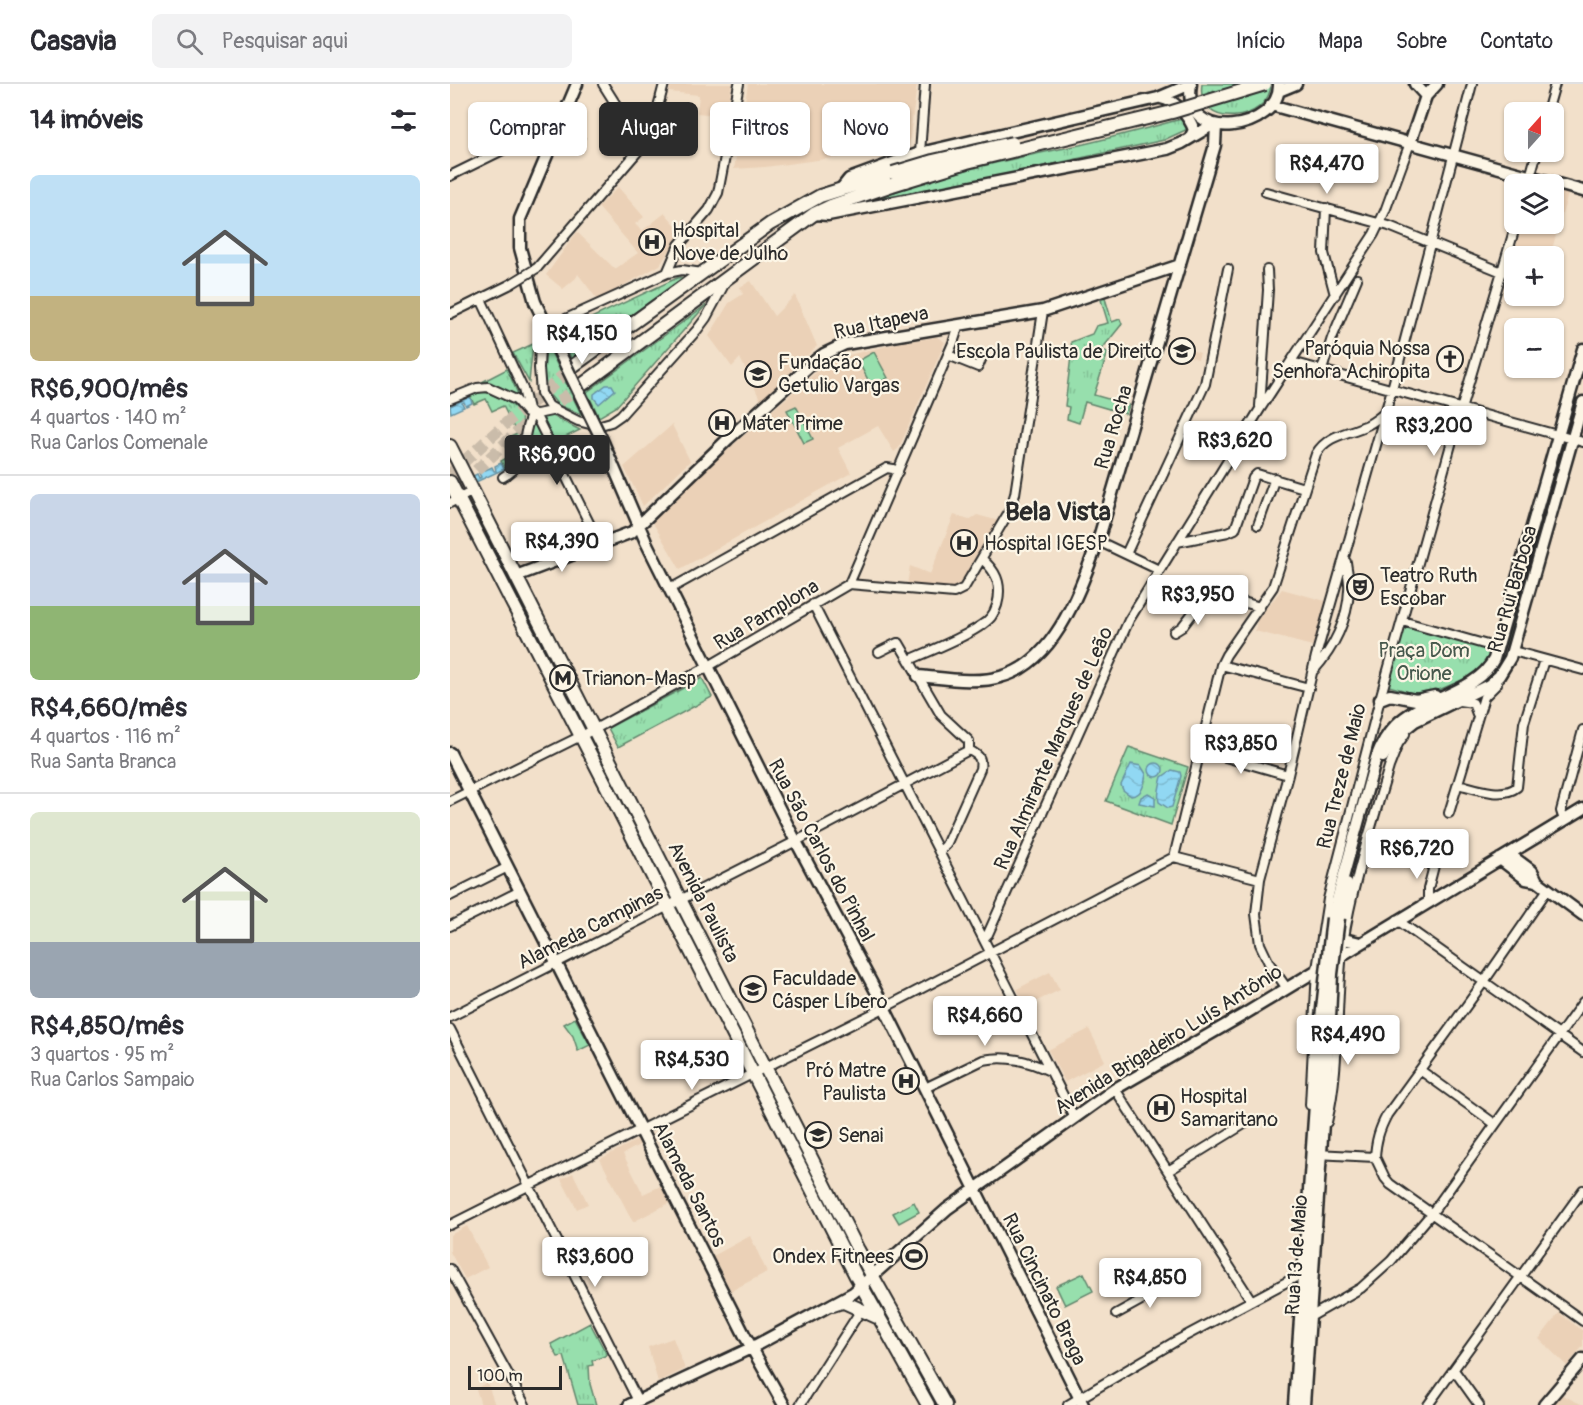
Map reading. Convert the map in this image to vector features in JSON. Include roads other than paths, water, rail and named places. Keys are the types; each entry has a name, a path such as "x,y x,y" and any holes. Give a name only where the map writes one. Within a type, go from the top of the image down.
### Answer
{"main road":[{"path":"569,102 577,84"},
{"path":"841,189 849,179 920,153 1158,98 1191,84 1190,95 1194,108 1217,131"},
{"path":"582,385 814,214 831,206 892,179 982,149 1133,115 1240,84"},
{"path":"573,366 770,224 806,202 841,189 955,165 1172,112 1266,84"},
{"path":"814,214 828,215 1167,149 1203,132 1217,131 1252,120 1271,105 1279,87 1296,84"},
{"path":"1415,84 1426,96"},
{"path":"1410,143 1426,96 1437,84"},
{"path":"1158,98 1173,102 1185,115 1194,130 1190,138"},
{"path":"1271,105 1454,155 1511,174"},
{"name":"Rua Rocha","path":"918,676 966,679 999,678 1026,666 1041,652 1065,620 1098,541 1180,265 1217,131"},
{"name":"Rua São Carlos do Pinhal","path":"546,156 520,219 520,248 536,302 606,446 639,526 670,589 796,841 884,1008 975,1189"},
{"path":"1564,187 1583,191"},
{"name":"Rua Itapeva","path":"516,576 632,532 728,439 824,354 845,344 1043,311 1180,265"},
{"name":"Rua Rui Barbosa","path":"1498,648 1583,349"},
{"path":"1571,393 1583,396"},
{"name":"Rua Rui Barbosa","path":"1511,654 1540,552 1578,440 1583,402"},
{"name":"Avenida Paulista","path":"450,446 872,1276 945,1405"},
{"name":"Avenida Paulista","path":"450,482 454,501 581,735 861,1286 928,1405"},
{"path":"1531,534 1538,539 1545,538"},
{"path":"1526,551 1535,549 1540,552"},
{"path":"1336,918 1376,758 1384,740 1394,727 1415,711 1483,675 1490,667 1498,648"},
{"path":"1336,918 1384,755 1397,736 1415,721 1489,685 1499,676 1511,654"},
{"path":"1380,699 1390,695 1416,700 1436,695 1444,696"},
{"name":"Alameda Santos","path":"450,753 752,1348 784,1405"},
{"name":"Avenida Brigadeiro Luís Antônio","path":"634,1403 752,1348 833,1305 861,1286 947,1209 1115,1089 1583,809"},
{"path":"1504,856 1526,879 1537,881 1583,915"},
{"name":"Rua 13 de Maio","path":"1294,1405 1308,1275 1326,1018 1336,918"},
{"path":"1345,933 1360,943"},
{"name":"Rua Cincinato Braga","path":"975,1189 1081,1402"},
{"name":"Rua 13 de Maio","path":"1304,1405 1310,1317 1308,1275"},
{"path":"833,1305 842,1302 880,1319"},
{"path":"1544,1405 1583,1359"}],"street":[{"path":"603,84 614,102"},
{"path":"659,102 664,84"},
{"path":"667,273 679,245 709,210 718,193 739,84"},
{"path":"920,153 926,84"},
{"path":"1286,987 1269,963 1260,944 1256,914 1260,879 1320,641 1346,558 1432,244 1472,84"},
{"path":"1550,102 1555,84"},
{"name":"Rua Almirante Marques de Leão","path":"984,938 988,934 1123,632 1260,409 1380,223 1410,143"},
{"path":"450,176 490,156"},
{"path":"450,314 511,284 537,268 633,156"},
{"path":"1266,192 1380,223 1502,272"},
{"path":"1326,208 1324,253 1335,295"},
{"name":"Rua Treze de Maio","path":"1318,1137 1311,1079 1317,969 1328,899 1380,699 1461,408 1513,234"},
{"path":"674,256 682,270"},
{"path":"1126,554 1201,398 1211,365 1228,269"},
{"path":"702,273 682,270 667,273 549,328 540,345 539,387 544,400 556,410 578,421 597,426 605,425 616,418 706,318 728,277"},
{"path":"1260,409 1268,290 1267,270"},
{"path":"1322,370 1332,338 1357,279"},
{"path":"481,299 528,403 528,409 542,428 600,545"},
{"path":"849,584 954,593 963,588 1010,510 1015,494 1043,311"},
{"name":"Rua Pamplona","path":"450,801 595,729 709,666 849,584 959,325"},
{"path":"948,355 978,367"},
{"path":"1292,362 1578,440"},
{"path":"450,399 483,387 497,391 518,402 524,411 532,414 556,410"},
{"path":"528,403 539,387"},
{"path":"1174,856 1221,665 1273,587 1316,454 1323,443 1367,425 1386,412"},
{"path":"503,477 514,471 521,461 527,423 532,414"},
{"path":"1367,425 1378,441"},
{"path":"670,589 887,468 893,468 898,472"},
{"path":"1177,542 1231,531 1237,524 1255,475 1260,473 1304,488"},
{"path":"1258,525 1275,478"},
{"path":"454,501 473,491"},
{"path":"1098,541 1159,570"},
{"path":"1314,671 1328,654 1348,605 1350,587 1346,558"},
{"path":"909,660 980,627 992,616 998,605 998,581 982,559"},
{"path":"1174,632 1182,627 1209,592 1260,607"},
{"path":"813,604 1074,1117"},
{"path":"1402,621 1498,648"},
{"path":"879,652 898,643 940,715 966,737 969,741 969,750 980,758 980,769 946,845 939,852"},
{"path":"1511,654 1583,670"},
{"name":"Rua Rui Barbosa","path":"1449,813 1484,697 1504,675 1510,664 1511,654"},
{"path":"1458,784 1494,791 1512,791 1517,787 1524,723 1544,660"},
{"path":"1221,665 1309,688"},
{"path":"1458,700 1473,702 1478,715"},
{"path":"1318,1137 1327,1121 1334,1082 1342,954 1353,896 1389,767 1398,744 1415,721"},
{"path":"1564,820 1561,811 1583,730"},
{"name":"Alameda Campinas","path":"450,1017 969,750"},
{"path":"1201,750 1288,775"},
{"path":"450,1225 884,1008 1174,856 1260,879"},
{"path":"1428,902 1428,888 1435,862"},
{"path":"450,896 508,867"},
{"path":"1548,889 1387,1115 1376,1142 1375,1157 1390,1184 1583,1321"},
{"path":"450,926 520,891"},
{"path":"1397,920 1583,1052"},
{"path":"1322,932 1334,937 1345,933"},
{"path":"1319,950 1345,933"},
{"path":"1316,989 1322,980 1327,978 1336,983 1340,992"},
{"path":"1310,1317 1373,1279 1432,1213 1583,1002"},
{"path":"450,1029 530,1185 634,1403"},
{"path":"925,1088 983,1060 993,1058 1030,1061 1050,1071"},
{"path":"1420,1070 1495,1124"},
{"path":"1115,1089 1251,1300"},
{"path":"1168,1171 1249,1121"},
{"path":"1316,1154 1375,1157"},
{"path":"1428,1405 1583,1190"},
{"path":"450,1269 525,1405"},
{"path":"1068,1405 1081,1402 1251,1300 1308,1275"},
{"path":"1116,1314 1172,1282"},
{"path":"800,1405 861,1310"},
{"path":"1454,1370 1479,1405"}],"water":[{"path":"576,335 580,341 579,346 567,352 562,345"},
{"path":"606,385 612,385 615,390 599,404 594,394"},
{"path":"470,397 472,403 466,406 464,402 462,403 464,407 451,413 450,406"},
{"path":"501,463 504,469 476,482 473,476 477,474 479,478 481,477 479,473 492,467 496,471 495,466"},
{"path":"1153,763 1159,763 1163,770 1159,777 1153,777 1149,773 1149,767"},
{"path":"1131,764 1141,766 1146,774 1144,785 1138,794 1131,796 1123,790 1121,785"},
{"path":"1172,770 1180,772 1181,776 1172,807 1168,808 1159,802 1159,793 1162,777"},
{"path":"1148,793 1155,797 1155,806 1139,803 1141,797"}],"tunnel":[{"path":"450,474 573,366"},
{"path":"450,495 524,426 582,385"}],"place":[{"name":"Hospital Nove de Julho","path":"652,242"},
{"name":"Escola Paulista de Direito","path":"1182,351"},
{"name":"Paróquia Nossa Senhora Achiropita","path":"1450,359"},
{"name":"Fundação Getulio Vargas","path":"758,374"},
{"name":"Mater Prime","path":"722,423"},
{"name":"Hospital IGESP","path":"964,543"},
{"name":"Teatro Ruth Escobar","path":"1360,587"},
{"name":"Trianon-Masp","path":"563,678"},
{"name":"Faculdade Cásper Líbero","path":"753,989"},
{"name":"Pró Matre Paulista","path":"906,1081"},
{"name":"Hospital Samaritano","path":"1161,1108"},
{"name":"Senai","path":"818,1135"},
{"name":"Ondex Fitnees","path":"914,1256"}],"district":[{"name":"Bela Vista","path":"1058,511"}],"park label":[{"name":"Praça Dom Orione","path":"1424,662"}]}
